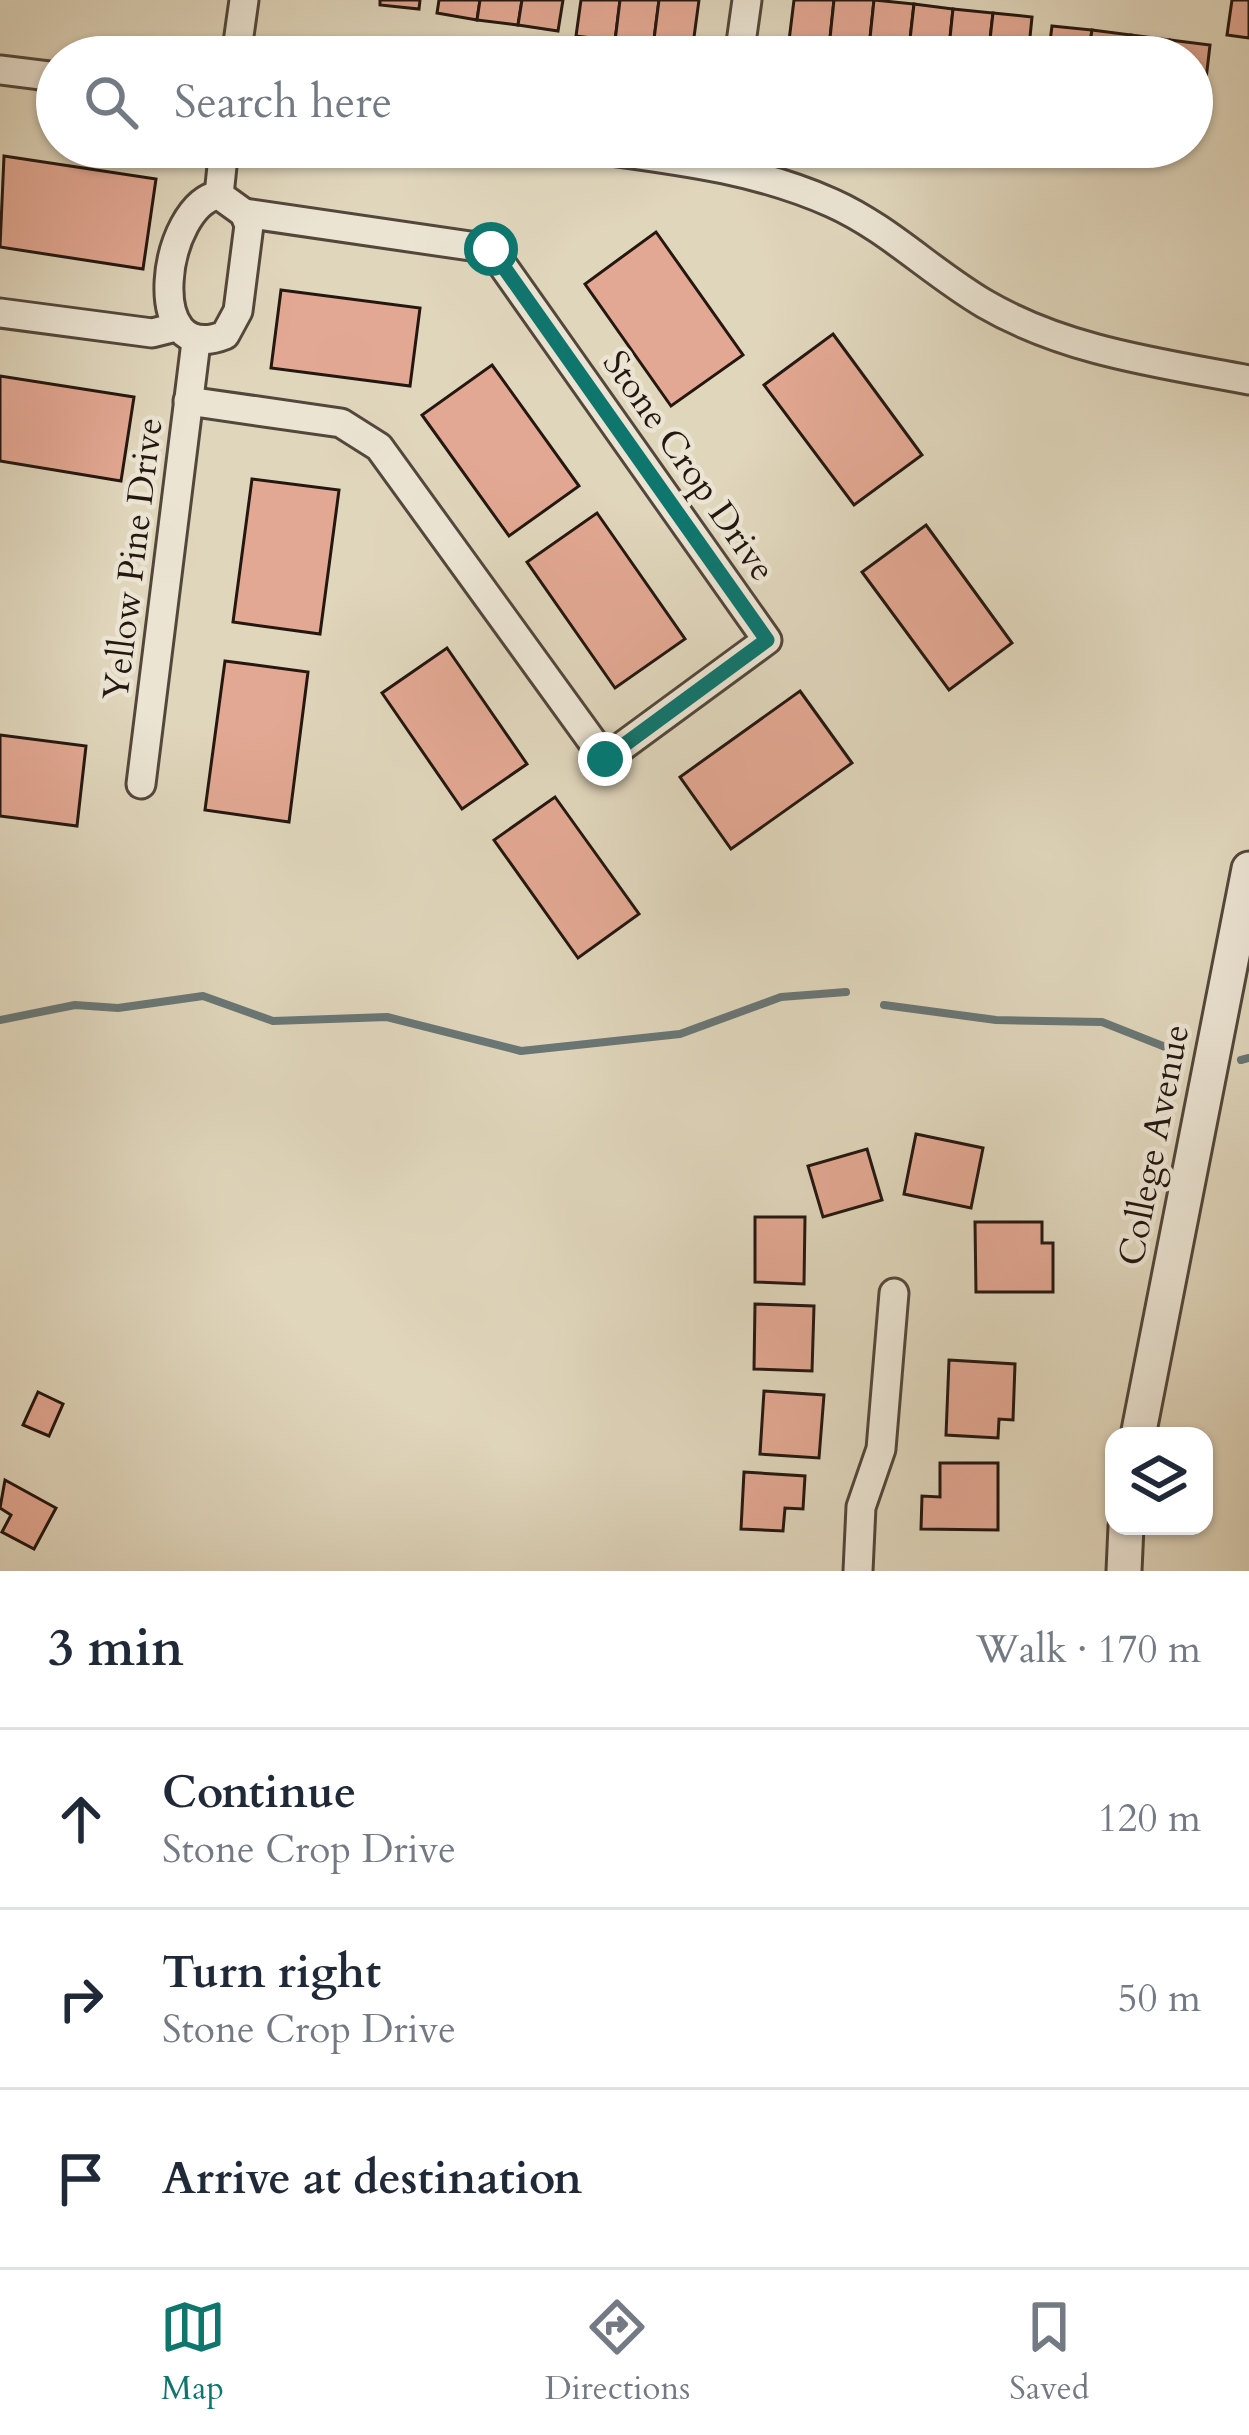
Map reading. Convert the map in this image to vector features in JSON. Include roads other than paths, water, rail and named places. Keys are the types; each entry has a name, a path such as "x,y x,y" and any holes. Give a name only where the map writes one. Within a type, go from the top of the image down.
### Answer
{"street":[{"path":"239,36 244,0"},
{"path":"742,36 747,0"},
{"path":"0,70 36,74"},
{"path":"0,313 152,333 224,335 234,325 249,237 244,213 219,195 222,168"},
{"path":"751,168 880,229 988,305 1041,331 1107,353 1249,380"},
{"name":"Yellow Pine Drive","path":"141,784 188,401 186,334 169,300 180,227 194,205 219,195"},
{"name":"Stone Crop Drive","path":"188,401 340,423 362,432 379,447 605,759 767,640 491,249 244,213"},
{"name":"College Avenue","path":"1140,1427 1249,869"},
{"path":"858,1571 857,1529 881,1450 894,1293"},
{"path":"1124,1571 1126,1535"}],"waterway":[{"path":"0,1020 75,1005 118,1008 203,996 273,1021 387,1017 521,1051 680,1034 781,997 846,992"},
{"path":"884,1005 996,1020 1102,1022 1178,1052"},
{"path":"1241,1060 1249,1058"}]}
